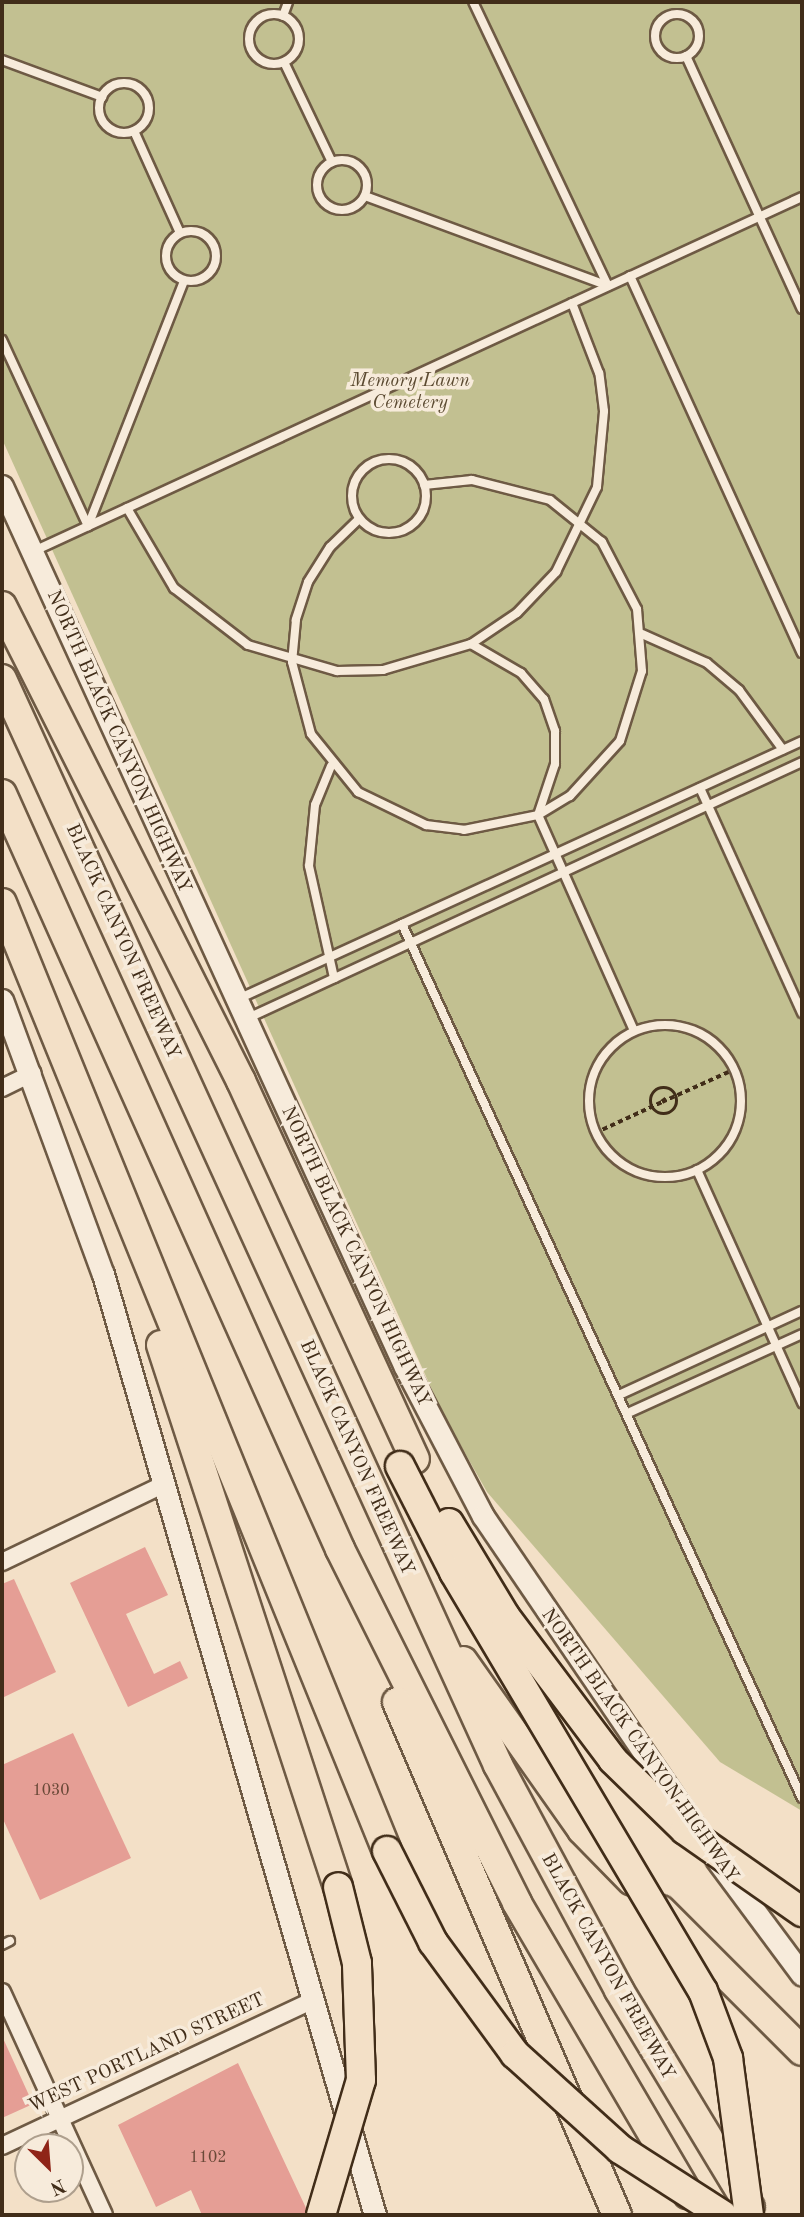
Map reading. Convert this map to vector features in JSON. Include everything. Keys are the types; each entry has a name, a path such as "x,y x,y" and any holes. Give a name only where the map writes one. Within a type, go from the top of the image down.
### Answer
{"highway":[{"path":"2,606 242,1081 454,1572 703,1991 728,2058 749,2215"},
{"name":"BLACK CANYON FREEWAY","path":"2,679 422,1604 569,1902 755,2215"},
{"path":"2,794 340,1549 517,1903 700,2215"},
{"path":"2,903 387,1851 433,1942 515,2054 599,2133 723,2215"},
{"path":"124,1207 151,1312 338,1887 357,1963 361,2080 321,2215"},
{"path":"408,1462 505,1616 612,1760 685,1830 802,1912"},
{"path":"340,1549 396,1700 617,2215"},
{"path":"422,1604 582,1829 802,2051"}],"main road":[{"name":"NORTH BLACK CANYON HIGHWAY","path":"2,486 239,1010 405,1367 483,1516 574,1657 802,1975"},
{"path":"2,1000 33,1073 103,1274 375,2215"}],"street":[{"path":"2,1088 33,1073"},
{"path":"2,1562 165,1484"},
{"path":"2,1992 104,2215"},
{"name":"WEST PORTLAND STREET","path":"2,2146 311,2001"}],"lane":[{"path":"283,16 288,2"},
{"path":"473,2 608,286"},
{"path":"682,14 698,27 699,40 686,56 673,57 657,44 656,31 669,16 682,14"},
{"path":"283,16 299,34 297,51 284,62 261,61 249,40 260,19 283,16"},
{"path":"686,56 802,309"},
{"path":"2,60 102,97"},
{"path":"284,62 332,162"},
{"path":"102,97 120,83 143,90 149,113 134,131"},
{"path":"102,97 106,125 134,131"},
{"path":"134,131 180,233"},
{"path":"332,162 360,167 365,196"},
{"path":"332,162 317,183 328,206 345,211 365,196"},
{"path":"365,196 608,286"},
{"path":"32,552 802,197"},
{"path":"180,233 203,234 216,253 207,275 184,281 166,263 167,246 180,233"},
{"path":"630,276 802,653"},
{"path":"88,526 184,281"},
{"path":"127,508 160,569 208,621 292,662 383,670 471,644 541,589 584,523 604,450 604,411 588,336 572,303"},
{"path":"2,340 88,526"},
{"path":"400,461 424,485 425,506 406,529 376,531 359,519 351,497 367,466 400,461"},
{"path":"359,519 330,547 308,582 292,662 311,734 331,766 380,806 426,825 464,830 538,815 570,796 620,741 642,671 642,634 629,585 584,523 512,485 472,480 424,485"},
{"path":"642,634 707,663 766,721 783,750"},
{"path":"471,644 521,673 544,699 555,731 555,764 538,815 634,1031"},
{"path":"239,1010 326,959 802,741"},
{"path":"239,1010 334,978 802,762"},
{"path":"331,766 314,805 309,866 326,959 334,978"},
{"path":"700,788 802,1013"},
{"path":"402,924 802,1798"},
{"path":"686,1028 710,1039 733,1070 741,1108 734,1133 697,1170 650,1176 618,1160 595,1133 589,1110 598,1063 634,1031 686,1028"},
{"path":"697,1170 802,1403"},
{"path":"619,1395 802,1311"},
{"path":"628,1413 802,1334"}],"path":[{"path":"595,1133 733,1070"},
{"path":"652,1106 659,1088 676,1095"},
{"path":"652,1106 667,1114 676,1106 676,1095"}],"green space":[{"name":"Memory Lawn Cemetery","path":"2,2 802,2 802,1811 720,1762 487,1492 443,1414 2,439"}],"building":[{"path":"145,1547 168,1595 126,1614 154,1674 180,1661 188,1678 128,1707 70,1583"},
{"path":"14,1579 56,1672 2,1698 2,1584"},
{"path":"73,1733 131,1858 40,1900 2,1817 2,1765"},
{"path":"2,2036 33,2104 2,2118"},
{"path":"238,2063 306,2208 305,2215 202,2215 191,2190 156,2207 118,2125"}]}
